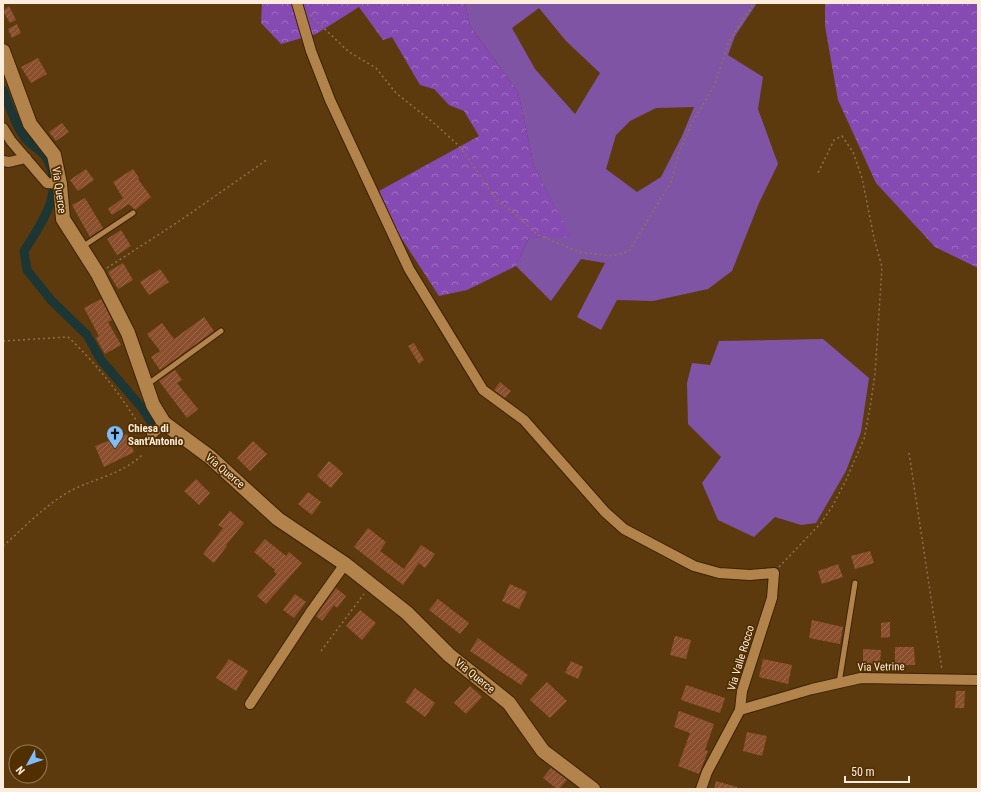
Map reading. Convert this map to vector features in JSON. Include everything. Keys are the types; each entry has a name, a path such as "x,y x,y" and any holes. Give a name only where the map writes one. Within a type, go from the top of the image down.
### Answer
{"street":[{"path":"298,5 311,51 330,100 409,269 483,390 524,420 605,512 624,529 694,566 719,573 750,575 774,573"},
{"name":"Via Querce","path":"3,50 30,124 54,155 54,184 63,219 98,274 128,333 153,405 164,423 215,462 278,519 345,564 407,613 454,659 509,703 543,751 593,789"},
{"path":"3,128 26,158 54,184"},
{"path":"3,161 9,162 26,158"},
{"path":"152,434 164,423"},
{"path":"250,704 310,612 345,564"},
{"name":"Via Valle Rocco","path":"701,789 707,772 740,710 742,691 772,598 774,573"},
{"name":"Via Vetrine","path":"740,710 861,678 978,680"}],"lane":[{"path":"81,247 133,213"},
{"path":"147,385 221,331"},
{"path":"839,683 855,583"}],"path":[{"path":"298,5 321,23 349,52 376,68 396,93 435,124 458,145 498,202 512,211 538,235 579,252 613,256 629,252 671,182 679,152 691,125 715,84 729,40 754,3"},
{"path":"774,573 821,523 846,480 864,439 875,374 882,267 874,238 862,178 853,152 842,136 834,140 818,173"},
{"path":"98,274 181,220 268,159"},
{"path":"3,342 68,337 82,350 123,400 136,420"},
{"path":"909,453 944,679"},
{"path":"3,546 61,497 73,490 126,467 143,454"},
{"path":"321,650 371,584"}],"shaded area":[{"path":"465,3 757,3 735,36 728,55 763,77 758,109 778,164 759,203 732,271 708,289 653,301 617,300 601,330 577,317 605,263 581,259 551,301 516,266 529,238 570,236 534,166 518,92 470,26","holes":["539,8 566,41 600,73 575,114 535,69 512,28","694,107 682,136 661,177 637,192 606,169 616,135 630,121 656,108"]},
{"path":"823,339 869,378 861,432 846,471 816,523 801,525 775,517 754,537 718,520 702,483 721,457 688,424 687,383 692,363 710,365 719,341"}],"green space":[{"path":"262,3 465,3 470,26 518,92 534,166 571,237 529,238 516,266 467,290 439,296 400,236 379,191 479,136 464,111 449,105 434,89 420,85 392,37 383,40 359,7 316,34 281,44 261,23"},
{"path":"825,3 978,3 978,268 935,247 876,183 838,100 825,26"}],"building":[{"path":"9,6 16,20 10,23 3,11"},
{"path":"17,24 21,33 12,38 8,29"},
{"path":"38,58 47,74 31,83 21,67"},
{"path":"62,123 69,132 56,141 49,132"},
{"path":"86,169 94,180 78,191 70,180"},
{"path":"133,169 139,178 138,179 151,197 135,210 129,204 112,215 108,209 123,198 113,182"},
{"path":"85,198 103,228 90,237 72,205"},
{"path":"121,230 131,246 117,255 107,239"},
{"path":"123,263 133,280 118,289 108,272"},
{"path":"160,269 169,282 149,295 140,282"},
{"path":"101,299 112,320 108,322 121,345 105,354 96,338 99,336 84,308"},
{"path":"204,317 214,331 160,370 151,357 160,351 147,334 162,323 174,339"},
{"path":"414,343 424,360 419,364 408,346"},
{"path":"175,370 182,380 177,383 198,409 187,418 159,381"},
{"path":"500,382 511,391 505,398 494,390"},
{"name":"Chiesa di Sant'Antonio","path":"127,434 134,452 104,467 95,446"},
{"path":"253,441 267,454 250,471 237,458"},
{"path":"329,461 343,473 331,488 317,476"},
{"path":"196,479 210,493 199,505 184,491"},
{"path":"308,492 321,502 312,515 298,504"},
{"path":"230,511 244,523 214,563 203,554 223,528 218,525"},
{"path":"368,528 386,542 380,551 404,569 421,545 435,554 425,568 419,563 403,585 354,547"},
{"path":"265,539 286,556 289,552 302,563 266,604 257,596 277,574 274,572 275,570 254,552"},
{"path":"870,551 874,563 855,569 851,556"},
{"path":"838,564 843,577 822,584 818,571"},
{"path":"510,584 527,592 519,609 502,601"},
{"path":"336,588 346,596 337,608 334,605 322,621 316,616"},
{"path":"295,594 306,602 294,618 283,610"},
{"path":"438,599 469,623 460,634 429,610"},
{"path":"360,610 376,623 362,640 346,626"},
{"path":"812,620 843,627 840,644 809,638"},
{"path":"890,622 890,637 881,638 881,623"},
{"path":"675,636 691,640 686,659 670,655"},
{"path":"478,638 528,675 521,685 470,651"},
{"path":"895,647 914,647 915,665 895,665"},
{"path":"863,649 881,650 880,664 863,663"},
{"path":"229,659 248,671 236,691 216,678"},
{"path":"763,659 792,665 788,684 759,677"},
{"path":"571,661 583,667 578,679 565,673"},
{"path":"547,682 567,701 550,718 530,700"},
{"path":"686,685 725,698 720,713 681,700"},
{"path":"470,686 482,697 466,714 454,703"},
{"path":"415,688 435,703 425,717 405,702"},
{"path":"956,691 965,691 964,708 955,708"},
{"path":"679,711 714,724 705,750 708,751 699,774 678,766 690,733 674,727"},
{"path":"747,732 767,736 762,756 743,751"},
{"path":"551,768 567,780 559,789 543,778"},
{"path":"716,781 737,787 737,789 714,789"}],"waterway":[{"path":"3,90 17,125 25,138 45,156 51,168 54,181 50,205 38,229 24,251 27,270 51,300 87,335 101,360 142,408 153,425"}],"place":[{"name":"Chiesa di Sant'Antonio","path":"115,449"}]}
